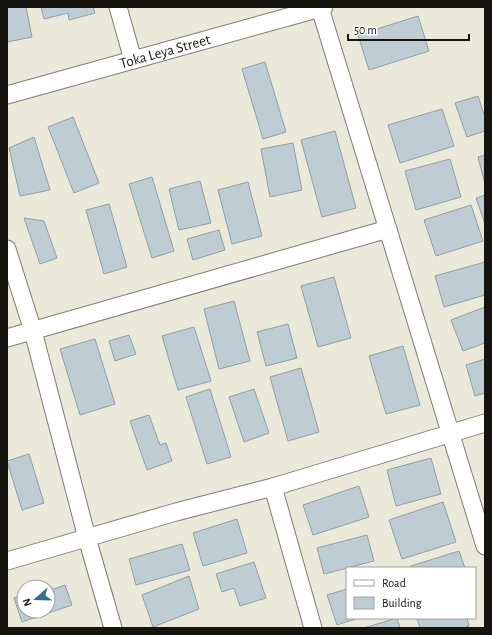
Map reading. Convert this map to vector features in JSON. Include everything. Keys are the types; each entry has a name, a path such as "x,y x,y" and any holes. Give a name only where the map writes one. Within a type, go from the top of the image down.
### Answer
{"street":[{"path":"118,7 133,60"},
{"path":"322,8 485,546"},
{"name":"Toka Leya Street","path":"7,95 322,8"},
{"path":"7,338 388,229"},
{"path":"7,249 33,331 87,538 113,628"},
{"path":"7,561 176,512 273,487 451,432 485,423"},
{"path":"273,487 313,628"}],"building":[{"path":"7,7 26,7 32,37 7,42"},
{"path":"41,7 93,7 95,13 69,20 68,13 44,19"},
{"path":"418,16 429,51 369,70 358,35"},
{"path":"265,62 286,132 263,139 242,69"},
{"path":"478,96 485,117 485,131 467,137 455,103"},
{"path":"442,109 454,146 400,163 388,125"},
{"path":"73,117 99,183 74,193 48,127"},
{"path":"335,131 356,208 322,217 301,140"},
{"path":"34,137 50,190 20,196 9,148"},
{"path":"293,143 302,190 270,197 261,149"},
{"path":"485,155 485,184 478,157"},
{"path":"450,159 461,197 416,210 405,171"},
{"path":"152,177 174,251 152,258 129,184"},
{"path":"200,181 211,223 179,230 169,189"},
{"path":"248,182 262,236 232,244 218,190"},
{"path":"485,195 485,224 476,198"},
{"path":"109,204 127,267 104,274 86,210"},
{"path":"471,205 483,241 436,256 424,220"},
{"path":"24,218 44,221 57,258 40,264"},
{"path":"219,230 225,250 193,260 187,239"},
{"path":"485,262 485,295 444,307 435,276"},
{"path":"334,277 351,338 318,347 301,286"},
{"path":"234,301 250,361 219,369 204,309"},
{"path":"485,307 485,343 463,351 451,320"},
{"path":"288,324 297,358 266,366 257,332"},
{"path":"194,327 211,381 178,390 162,336"},
{"path":"129,335 136,354 115,361 109,341"},
{"path":"95,339 115,404 80,415 60,349"},
{"path":"403,346 420,405 386,414 369,356"},
{"path":"485,359 485,393 475,396 466,365"},
{"path":"301,368 319,432 288,441 270,377"},
{"path":"210,389 231,457 207,464 186,397"},
{"path":"254,389 269,433 244,442 229,397"},
{"path":"149,415 160,445 166,443 172,461 147,470 130,421"},
{"path":"29,454 44,503 22,510 7,461"},
{"path":"431,458 441,494 396,506 387,470"},
{"path":"359,486 369,517 313,535 303,505"},
{"path":"443,502 456,542 402,559 389,520"},
{"path":"237,519 247,553 203,566 193,533"},
{"path":"367,535 374,561 346,567 346,568 324,574 317,548"},
{"path":"182,544 190,570 136,585 129,559"},
{"path":"459,551 465,567 411,567"},
{"path":"254,562 266,598 240,606 234,588 222,592 216,574"},
{"path":"189,576 199,609 153,627 142,595"},
{"path":"65,585 72,605 56,610 56,588"},
{"path":"346,589 346,619 355,619 337,625 327,595"},
{"path":"21,619 31,619 22,622"},
{"path":"397,619 400,628 364,628"},
{"path":"417,619 467,619 469,626 466,628 420,628"}]}
